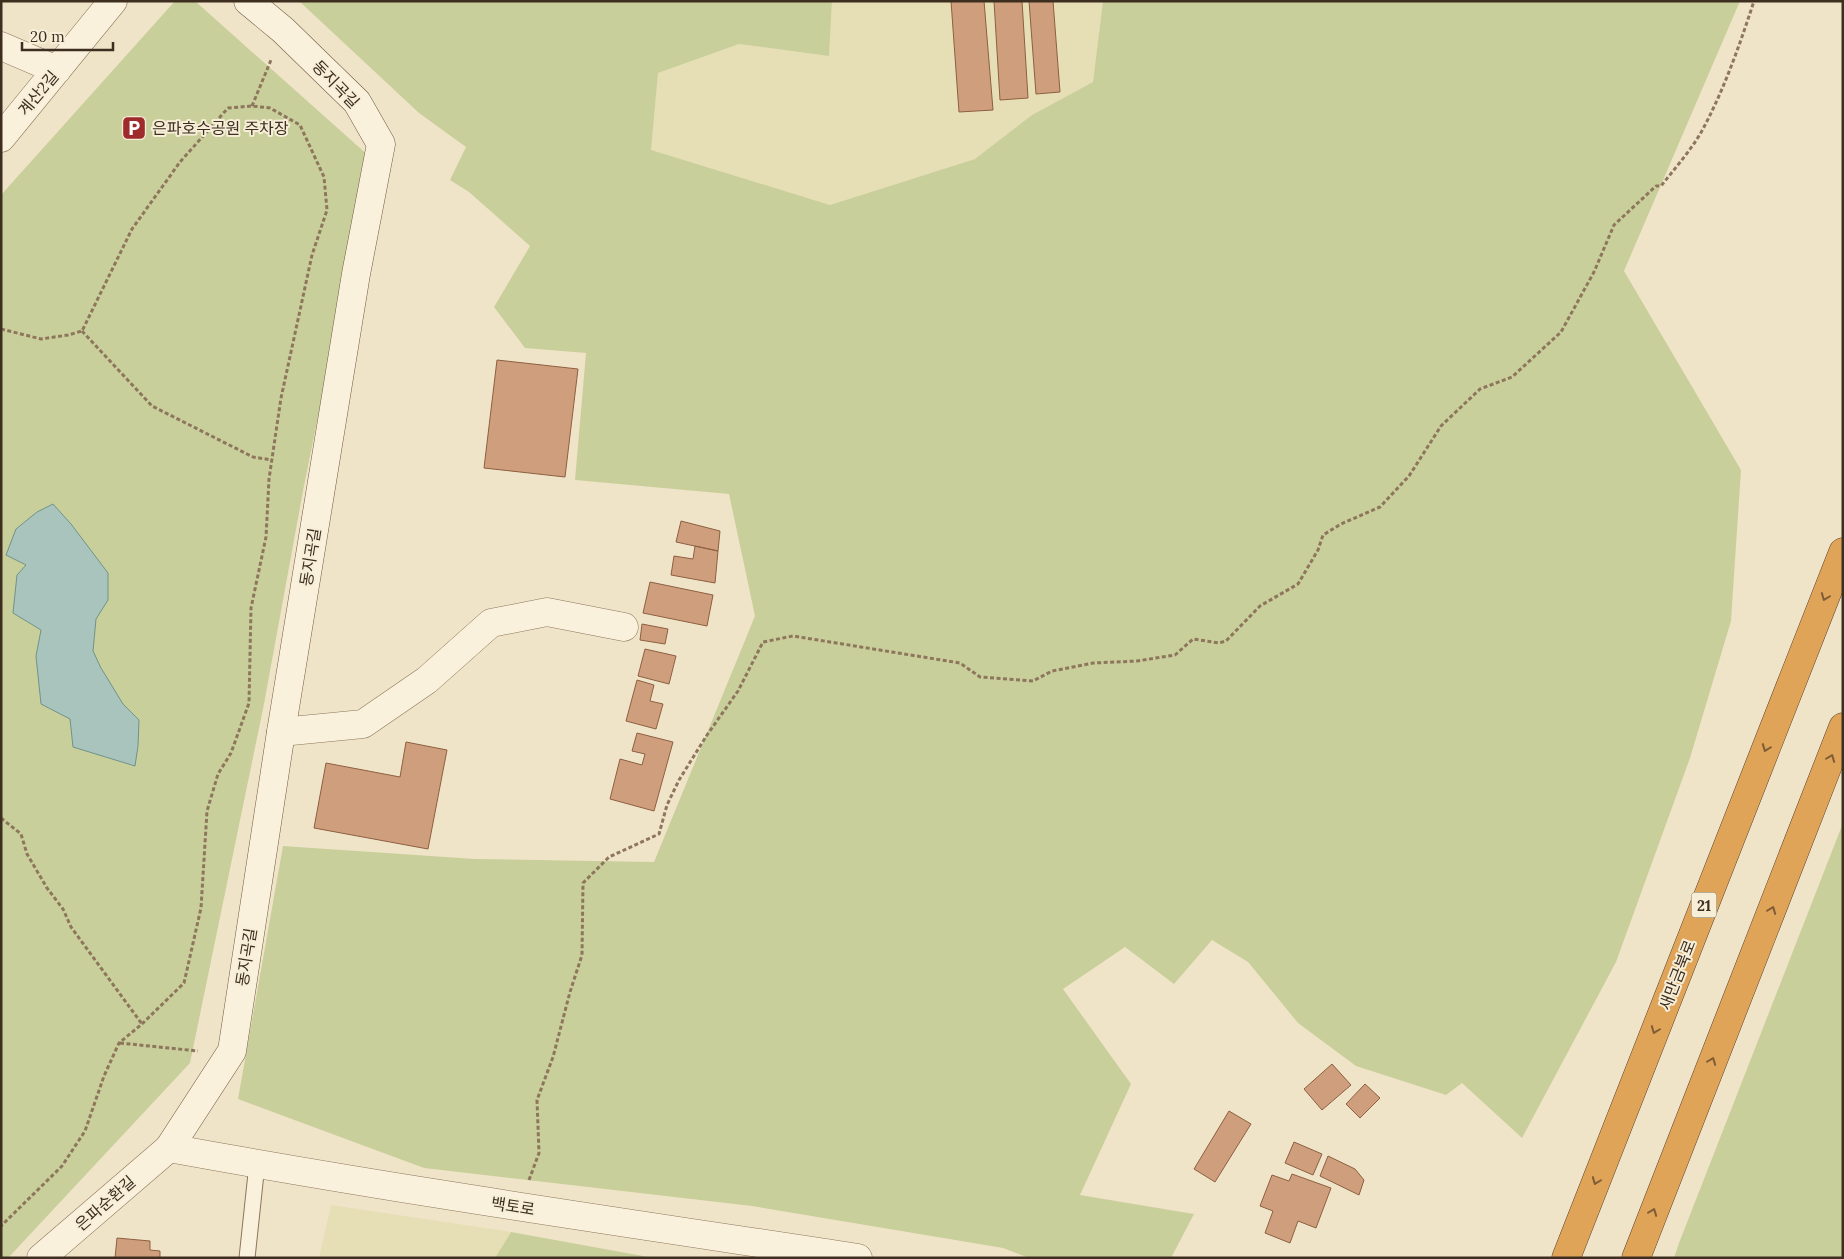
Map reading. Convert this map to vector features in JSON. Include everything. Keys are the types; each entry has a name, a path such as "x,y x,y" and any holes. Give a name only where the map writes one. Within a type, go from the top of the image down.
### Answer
{"highway":[{"name":"새만금북로","path":"1566,1258 1843,552"},
{"path":"1636,1258 1843,727"}],"street":[{"name":"계산2길","path":"1,138 113,1"},
{"name":"동지곡길","path":"169,1148 232,1051 281,732 356,274 381,144 357,102 283,30 248,1"},
{"path":"1,46 57,70"},
{"path":"281,732 363,724 426,680 491,623 547,612 624,627"},
{"name":"백토로","path":"169,1148 528,1208 858,1258"},
{"name":"은파순환길","path":"41,1258 169,1148"}],"lane":[{"path":"247,1258 257,1164"}],"path":[{"path":"528,1208 527,1186 539,1152 537,1100 553,1057 582,955 583,883 609,857 659,834 667,805 679,780 707,734 738,691 763,642 793,636 960,663 980,677 1033,681 1052,671 1094,663 1175,655 1193,639 1219,643 1226,642 1260,606 1298,584 1318,550 1323,535 1341,524 1380,507 1409,476 1441,426 1480,389 1512,377 1561,332 1594,272 1614,225 1656,186 1661,186 1690,149 1704,127 1736,57 1754,1"},
{"path":"252,106 283,30"},
{"path":"1,329 41,338 68,335 82,331 132,228 180,162 228,108 252,106 270,108 300,125 324,177 326,210 310,264 282,398 272,460 266,538 251,608 249,702 231,753 218,774 206,811 201,908 184,983 142,1024 119,1043 104,1076 85,1131 62,1166 1,1226"},
{"path":"82,331 152,406 253,457 272,460"},
{"path":"1,818 21,834 26,854 47,888 63,909 71,927 142,1024"},
{"path":"119,1043 209,1053 232,1051"}],"shaded area":[{"path":"832,1 1103,1 1093,82 1032,115 975,159 830,205 651,151 658,73 739,44 829,56"},
{"path":"331,1205 511,1232 495,1258 319,1258"}],"green space":[{"path":"175,1 195,1 370,157 303,491 264,704 190,1063 8,1258 1,1258 1,195"},
{"path":"299,1 832,1 829,56 739,44 658,73 651,150 830,205 975,159 1032,115 1093,82 1103,1 1740,1 1624,271 1741,470 1731,621 1690,758 1616,962 1522,1138 1462,1083 1446,1095 1356,1066 1298,1023 1248,962 1212,940 1174,984 1125,947 1063,989 1131,1084 1080,1195 1194,1214 1171,1258 1029,1258 1003,1248 752,1206 424,1168 238,1099 283,846 475,859 654,862 755,616 729,494 575,480 586,353 525,348 494,307 530,246 469,192 450,180 466,147 419,113"},
{"path":"1843,823 1843,1258 1674,1258 1679,1243"},
{"path":"511,1232 654,1258 495,1258"}],"water":[{"path":"53,504 71,524 108,573 108,600 96,619 93,651 123,704 139,720 135,766 73,747 70,719 41,704 36,656 41,630 13,613 17,575 26,565 6,555 16,529 37,512"}],"building":[{"path":"951,1 984,1 993,110 959,112"},
{"path":"994,1 1022,1 1028,98 1000,100"},
{"path":"1029,1 1053,1 1060,92 1036,94"},
{"path":"497,360 578,369 565,477 484,468"},
{"path":"681,521 720,531 718,551 676,542"},
{"path":"695,546 718,551 715,583 671,575 674,556 693,559"},
{"path":"650,582 713,595 707,626 643,613"},
{"path":"642,624 668,629 665,644 640,640"},
{"path":"645,649 676,656 669,684 638,676"},
{"path":"637,680 654,685 650,701 663,704 656,729 626,721"},
{"path":"637,733 673,742 654,811 610,799 620,759 642,765 645,754 632,751"},
{"path":"406,742 447,750 428,849 314,828 326,763 400,777"},
{"path":"1332,1064 1351,1085 1322,1110 1304,1089"},
{"path":"1365,1084 1380,1098 1360,1118 1346,1104"},
{"path":"1229,1111 1251,1124 1215,1182 1194,1169"},
{"path":"1294,1142 1322,1154 1313,1175 1285,1163"},
{"path":"1328,1156 1355,1169 1364,1180 1359,1195 1320,1176"},
{"path":"1292,1174 1331,1188 1316,1228 1298,1221 1290,1243 1265,1233 1273,1211 1260,1206 1272,1175 1289,1181"},
{"path":"117,1238 150,1241 150,1250 160,1251 160,1258 115,1258"}],"place":[{"name":"은파호수공원 주차장","path":"134,128"}]}
